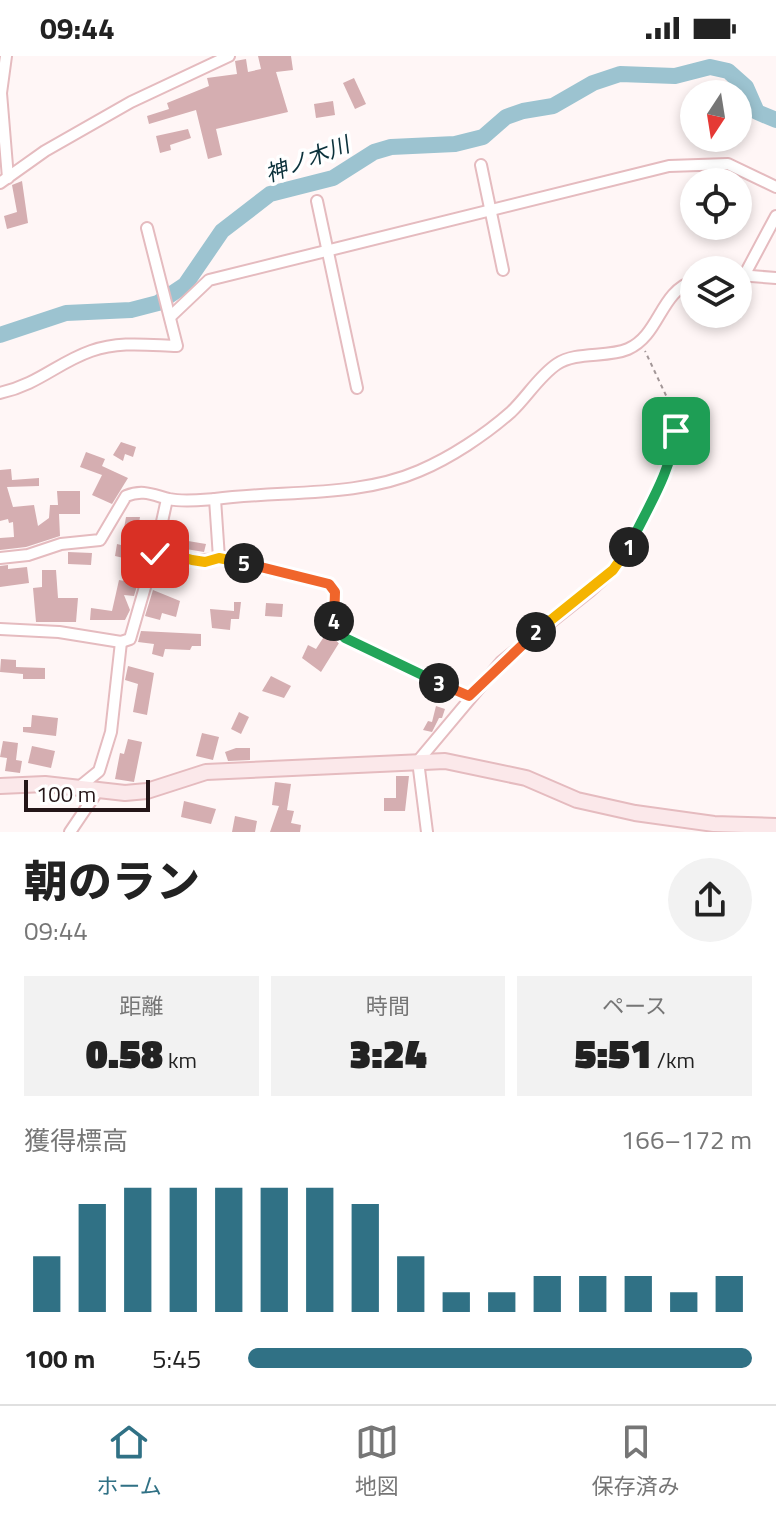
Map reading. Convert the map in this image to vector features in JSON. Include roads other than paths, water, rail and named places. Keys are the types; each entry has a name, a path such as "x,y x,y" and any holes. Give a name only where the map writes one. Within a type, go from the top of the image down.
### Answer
{"street":[{"path":"4,180 1,93 6,56"},
{"path":"4,180 45,151 131,102 229,56"},
{"path":"170,317 209,280 669,166 728,164 776,187"},
{"path":"481,165 503,270"},
{"path":"317,201 357,388"},
{"path":"752,256 776,216"},
{"path":"0,393 36,382 87,352 118,343 177,346 147,228"},
{"path":"752,275 776,278"},
{"path":"0,558 28,555 61,544 100,540 126,496 142,492 167,499 215,499 373,484 420,471 452,454 509,413 562,361 628,350 640,342 650,334 669,299 680,291"},
{"path":"0,629 59,632 121,642 130,639 167,499"},
{"path":"215,499 219,558"},
{"path":"427,832 418,761 469,696 501,662 613,570 630,545"},
{"path":"156,549 205,562 219,558 329,584 335,592 334,627 345,638 469,696"},
{"path":"78,788 99,771 107,745 115,708 121,642"},
{"path":"0,786 45,784 97,792 147,791 206,772 346,769 445,761 526,778 577,800 635,813 678,821 768,828"},
{"path":"70,832 97,792"}],"waterway":[{"name":"神ノ木川","path":"0,335 66,313 131,310 158,303 185,285 222,231 270,194 333,178 374,152 391,147 455,144 483,137 506,117 553,106 593,83 620,74 675,76 710,67 728,71 746,87 757,112 776,120"}]}
